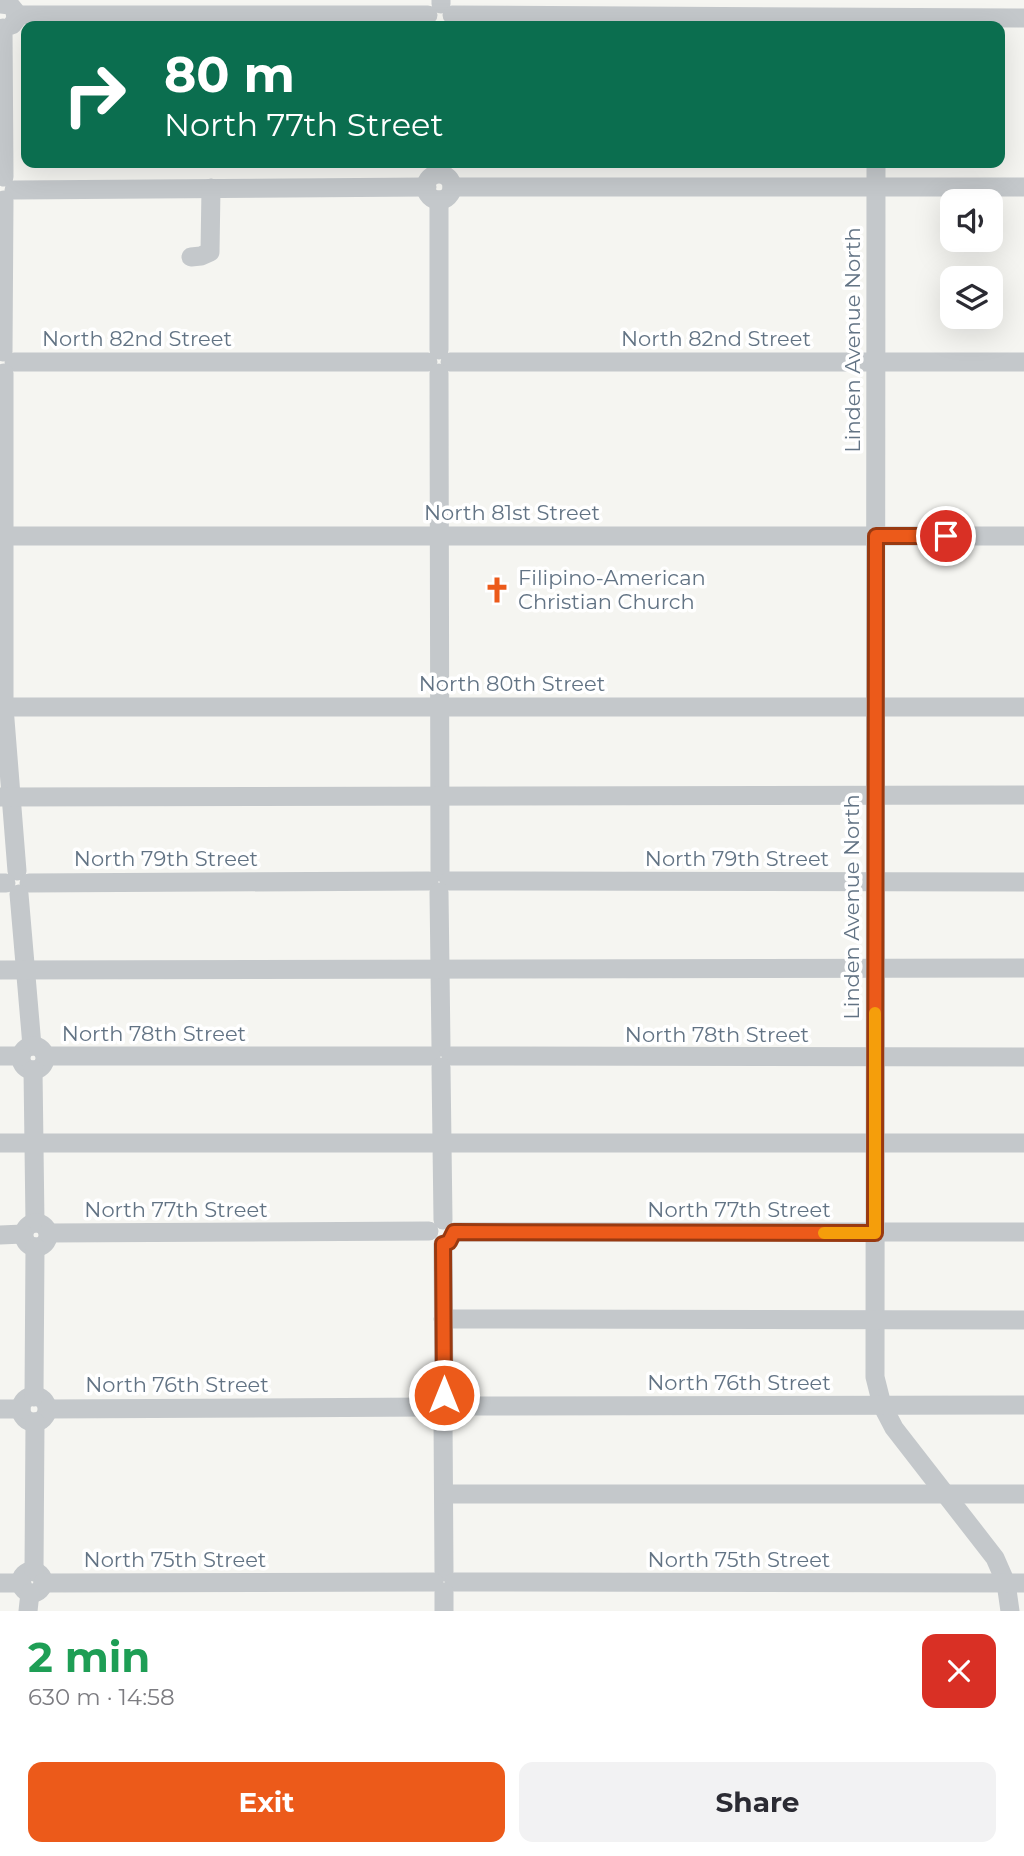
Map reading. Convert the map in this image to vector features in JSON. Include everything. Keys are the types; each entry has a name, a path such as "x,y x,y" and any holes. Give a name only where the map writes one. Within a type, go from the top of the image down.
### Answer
{"street":[{"path":"31,1589 35,1234 33,1057 5,797 2,707 5,13 875,15 1024,18"},
{"name":"Linden Avenue North","path":"876,168 875,1377 882,1405 894,1428 1015,1583 1010,1611"},
{"path":"4,189 211,188 439,182 1024,187"},
{"path":"439,182 439,882 444,1588"},
{"path":"191,257 210,252 211,188"},
{"name":"North 82nd Street","path":"4,362 1024,362"},
{"name":"North 81st Street","path":"1,536 1024,536"},
{"name":"North 80th Street","path":"2,707 1024,707"},
{"path":"5,797 1024,795"},
{"name":"North 79th Street","path":"14,883 1024,882"},
{"path":"0,970 1024,968"},
{"name":"North 78th Street","path":"0,1056 1024,1057"},
{"path":"0,1143 1024,1143"},
{"name":"North 77th Street","path":"0,1234 1024,1232"},
{"path":"443,1319 1024,1320"},
{"name":"North 76th Street","path":"0,1409 1024,1405"},
{"path":"444,1493 1024,1494"},
{"name":"North 75th Street","path":"0,1583 31,1589 1015,1583"}],"slow traffic":[{"path":"824,1233 875,1233 875,1013"}],"place":[{"name":"Filipino-American Christian Church","path":"497,590"}],"route":[{"path":"444,1395 443,1244 449,1242 454,1232 875,1233 876,536 946,536"}]}
